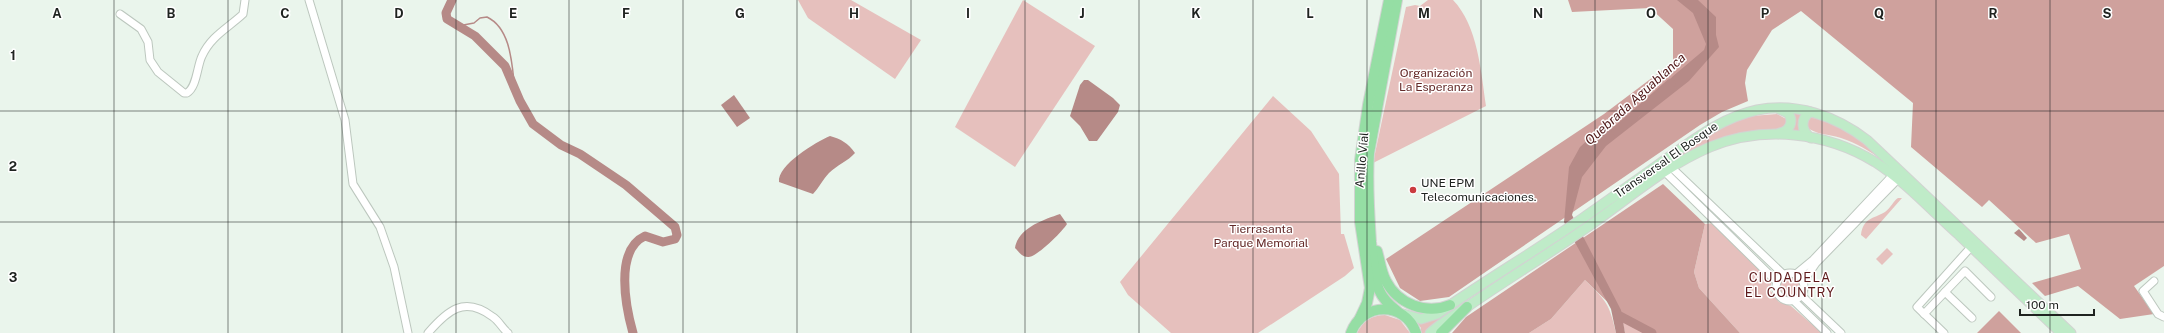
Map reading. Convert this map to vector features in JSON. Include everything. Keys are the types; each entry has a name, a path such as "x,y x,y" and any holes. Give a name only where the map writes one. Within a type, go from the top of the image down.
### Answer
{"highway":[{"name":"Anillo Víal","path":"1351,333 1367,303 1370,288 1360,222 1360,160 1368,105 1389,0"},
{"name":"Anillo Víal","path":"1398,0 1369,153 1368,217 1373,268 1378,286 1386,302 1410,322 1416,333"},
{"path":"1370,230 1375,239 1383,275 1394,293 1417,307 1431,309 1450,305"},
{"path":"1441,333 1467,307"},
{"path":"1359,320 1367,313 1376,309 1387,309 1400,313"}],"main road":[{"name":"Transversal El Bosque","path":"1400,313 1412,318 1425,318 1433,316 1563,232 1712,127 1741,114 1758,110 1779,109 1810,112 1840,122 1867,140 2071,333"},
{"path":"1779,109 1788,113 1791,122 1789,128 1780,133"},
{"path":"1810,112 1805,117 1803,125 1805,132 1811,138"},
{"name":"Transversal El Bosque","path":"1430,333 1587,228 1668,169 1688,157 1724,142 1750,136 1780,133 1831,142 1858,153 1876,163 1895,178 1971,247 2061,333"}],"street":[{"path":"120,14 135,23 145,36 148,42 150,60 158,72 184,93 187,93 192,88 201,57 207,45 220,31 243,14 245,0"},
{"path":"309,0 345,120 348,135 348,159 351,178 360,198 380,227 394,267 408,333"},
{"path":"1668,169 1783,274"},
{"path":"1668,169 1776,282"},
{"path":"1796,274 1813,260 1895,178"},
{"path":"1803,282 1816,263 1895,178"},
{"path":"1944,333 1917,307 1971,247"},
{"path":"1924,314 1965,271 1991,297"},
{"path":"1790,272 1796,274 1803,282 1804,288 1802,295 1793,300 1783,299 1778,295 1776,282 1783,274 1790,272"},
{"path":"2154,281 2143,291 2154,309 2164,317"},
{"path":"1945,292 1972,318"},
{"path":"1802,295 1841,333"},
{"path":"1793,300 1827,333"},
{"path":"428,333 446,313 464,306 472,307 492,316 508,333"}],"green space":[{"path":"798,0 851,0 921,40 895,79 808,18"},
{"path":"1023,0 1095,46 1015,167 955,127"},
{"name":"Organización La Esperanza","path":"1428,0 1453,0 1468,23 1477,50 1486,106 1373,163 1406,7 1415,5 1420,6"},
{"name":"Tierrasanta Parque Memorial","path":"1273,96 1311,131 1339,174 1341,234 1344,234 1354,268 1345,276 1258,333 1171,333 1128,295 1120,282"},
{"path":"1787,110 1807,113 1805,134 1789,132"},
{"path":"1777,114 1788,120 1784,128 1736,134 1660,170 1704,138 1728,124 1752,116"},
{"path":"1809,118 1830,121 1840,126 1867,145 1882,160 1868,150 1852,142 1818,133 1809,129 1806,126 1806,122"},
{"path":"1898,198 1902,198 1866,239 1861,235 1862,229 1866,222 1889,209"},
{"path":"1713,223 1772,281 1770,290 1779,302 1791,306 1822,333 1740,333 1699,288 1694,272 1705,224"},
{"path":"1887,248 1893,254 1882,265 1876,259"},
{"path":"1790,276 1794,277 1800,283 1800,291 1794,297 1790,298 1786,297 1780,291 1779,287 1780,283 1786,277"},
{"path":"1585,280 1603,299 1609,309 1616,333 1529,333 1551,319"},
{"path":"1448,312 1446,316 1425,333 1421,333 1421,328 1415,320 1427,322"},
{"path":"1385,315 1400,320 1410,333 1357,333 1362,325 1368,320 1376,316"},
{"path":"1622,319 1650,333 1625,333"}],"shaded area":[{"path":"1568,0 2164,0 2164,266 2134,286 2154,314 2120,319 2078,286 2045,296 2032,283 2081,269 2069,234 2036,243 1989,200 1982,207 1911,147 1913,103 1801,11 1772,30 1747,70 1745,83 1748,101 1722,112 1700,125 1449,297 1420,301 1400,288 1386,259 1604,114 1673,62 1673,29 1650,8 1572,12"},
{"path":"1677,0 1698,0 1716,17 1716,35 1719,47 1689,81 1606,146 1582,177 1572,215 1621,310 1625,333 1616,333 1611,309 1564,222 1569,167 1580,147 1590,138 1639,117 1657,98 1672,77 1704,50 1706,44 1693,13"},
{"path":"1084,80 1088,80 1113,98 1120,105 1118,112 1097,141 1089,141 1080,126 1070,116 1080,85"},
{"path":"734,95 750,118 737,127 721,105"},
{"path":"830,136 844,142 855,153 829,173 813,194 779,182 780,175 784,168 798,155"},
{"path":"1663,184 1705,224 1694,272 1699,288 1740,333 1652,333 1623,317 1585,280 1551,319 1529,333 1452,333 1466,317"},
{"path":"1060,214 1067,224 1043,249 1032,256 1026,257 1015,248 1017,241 1026,230 1039,222"},
{"path":"2019,229 2027,238 2024,241 2014,233"},
{"path":"1999,311 2021,333 1977,333"}],"waterway":[{"path":"452,0 446,13 447,19 475,36 505,66 520,101 533,124 561,145 580,154 626,185 675,227 677,235 675,239 663,242 645,236 635,243 629,254 625,280 628,309 633,333"},
{"path":"458,26 474,23 480,18 487,17 502,30 509,50 515,91"},
{"name":"Quebrada Aguablanca","path":"1616,131 1671,83"},
{"path":"1618,315 1652,333"}],"place":[{"name":"UNE EPM Telecomunicaciones.","path":"1413,190"}],"district":[{"name":"CIUDADELA EL COUNTRY","path":"1790,284"}]}
